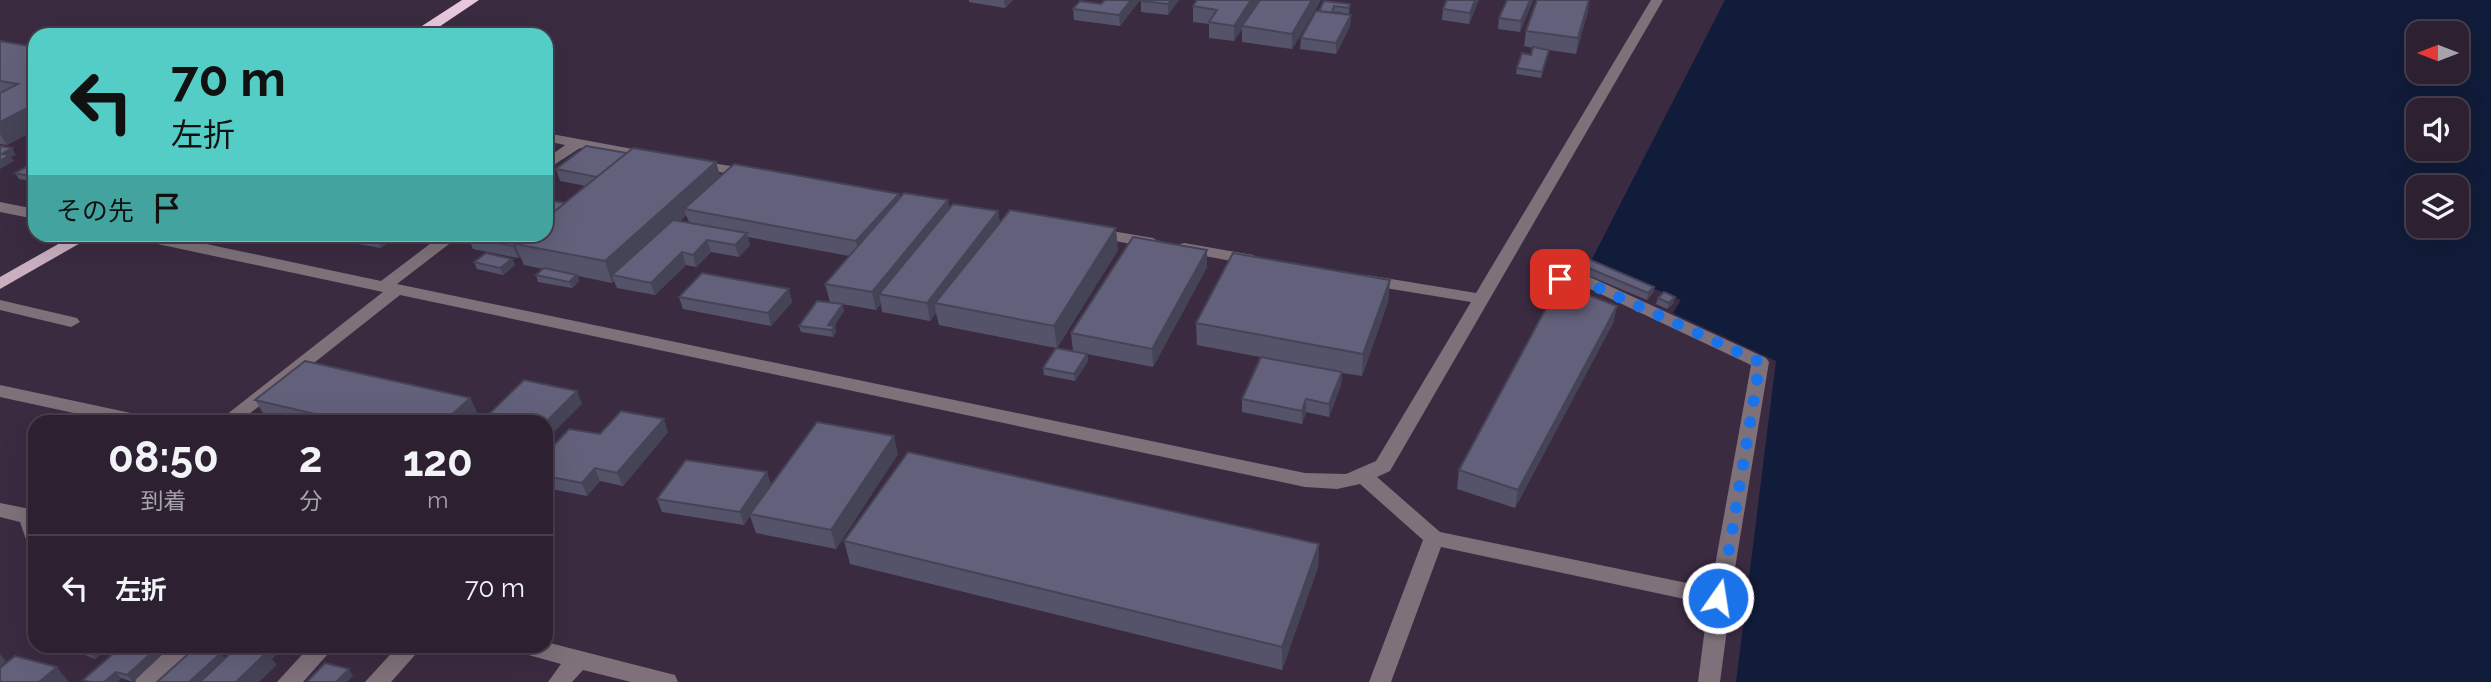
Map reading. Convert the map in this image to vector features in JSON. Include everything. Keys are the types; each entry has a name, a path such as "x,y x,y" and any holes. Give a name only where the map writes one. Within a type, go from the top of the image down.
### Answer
{"highway":[{"path":"427,28 472,0"}],"main road":[{"path":"0,284 74,242"}],"street":[{"path":"172,242 1305,480 1339,484 1384,466 1657,0"},
{"path":"553,138 769,176"},
{"path":"553,161 577,143"},
{"path":"0,207 28,213"},
{"path":"1084,231 1276,264"},
{"path":"235,415 444,242"},
{"path":"1560,279 1571,275 1760,362 1728,556 1718,598 1709,682"},
{"path":"1344,276 1481,299"},
{"path":"0,305 71,322"},
{"path":"0,391 112,415"},
{"path":"1364,476 1434,538 1718,598"},
{"path":"0,510 28,516"},
{"path":"1380,682 1434,538"},
{"path":"146,682 179,653"},
{"path":"288,682 317,653"},
{"path":"376,682 405,653"},
{"path":"553,653 667,682"},
{"path":"559,682 578,659"}],"water":[{"path":"1725,0 2491,0 2491,682 1736,682 1776,361 1673,313 1681,300 1591,261"}],"building":[{"path":"1105,0 1131,0 1119,15 1073,9 1080,1 1101,4"},
{"path":"1141,0 1171,0 1168,4"},
{"path":"1197,0 1251,0 1234,26 1209,22 1217,10 1193,6"},
{"path":"1260,0 1312,0 1292,34 1242,26"},
{"path":"1447,0 1475,0 1470,13 1443,9"},
{"path":"1507,0 1530,0 1521,21 1499,18"},
{"path":"1537,0 1589,0 1578,38 1526,31"},
{"path":"1324,1 1350,4 1349,8 1334,6 1332,12 1342,14 1319,11"},
{"path":"1316,11 1351,15 1336,43 1301,38"},
{"path":"0,41 28,46 28,108 0,122 0,93 18,84 0,81"},
{"path":"1533,47 1549,50 1542,72 1517,68 1522,53 1531,55"},
{"path":"586,146 627,153 597,177 556,169"},
{"path":"0,147 12,148 2,154 10,155 0,161"},
{"path":"633,148 716,162 605,261 515,244 553,242 553,212"},
{"path":"734,164 899,194 856,241 684,209"},
{"path":"28,166 28,176 15,173"},
{"path":"904,193 948,200 872,292 825,284"},
{"path":"553,201 565,203 553,212"},
{"path":"953,204 998,211 927,303 879,294"},
{"path":"1010,210 1116,228 1054,326 935,303"},
{"path":"673,220 747,233 735,245 707,240 693,255 682,252 651,283 612,275"},
{"path":"1133,237 1207,250 1152,349 1071,333"},
{"path":"493,242 517,242 513,246"},
{"path":"486,253 512,259 500,268 474,262"},
{"path":"1233,253 1390,280 1363,354 1196,323"},
{"path":"1586,258 1654,287 1648,293 1579,264"},
{"path":"544,268 577,275 569,282 536,275"},
{"path":"702,273 789,289 768,313 679,297"},
{"path":"1559,284 1617,306 1518,490 1459,470"},
{"path":"1664,292 1675,297 1669,303 1658,298"},
{"path":"817,301 843,304 828,325 835,326 831,330 799,326"},
{"path":"1056,348 1087,354 1074,374 1043,368"},
{"path":"1261,357 1342,372 1329,404 1306,399 1302,411 1242,399"},
{"path":"305,361 470,398 452,415 319,415 255,400"},
{"path":"524,380 577,391 553,415 488,415"},
{"path":"621,411 664,419 617,473 595,468 582,483 553,477 553,446 569,429 600,434"},
{"path":"817,422 894,436 831,530 750,514"},
{"path":"908,452 1319,544 1282,647 844,541"},
{"path":"686,460 767,472 740,512 657,499"},
{"path":"114,653 151,653 127,675 116,672 104,682 83,680"},
{"path":"189,653 221,653 189,682 157,682"},
{"path":"231,653 266,653 236,682 200,682"},
{"path":"15,656 57,667 39,682 0,682 0,668"},
{"path":"325,663 349,669 336,682 307,682"}],"route":[{"path":"1560,279 1571,275 1760,362 1728,556 1718,598"}]}
